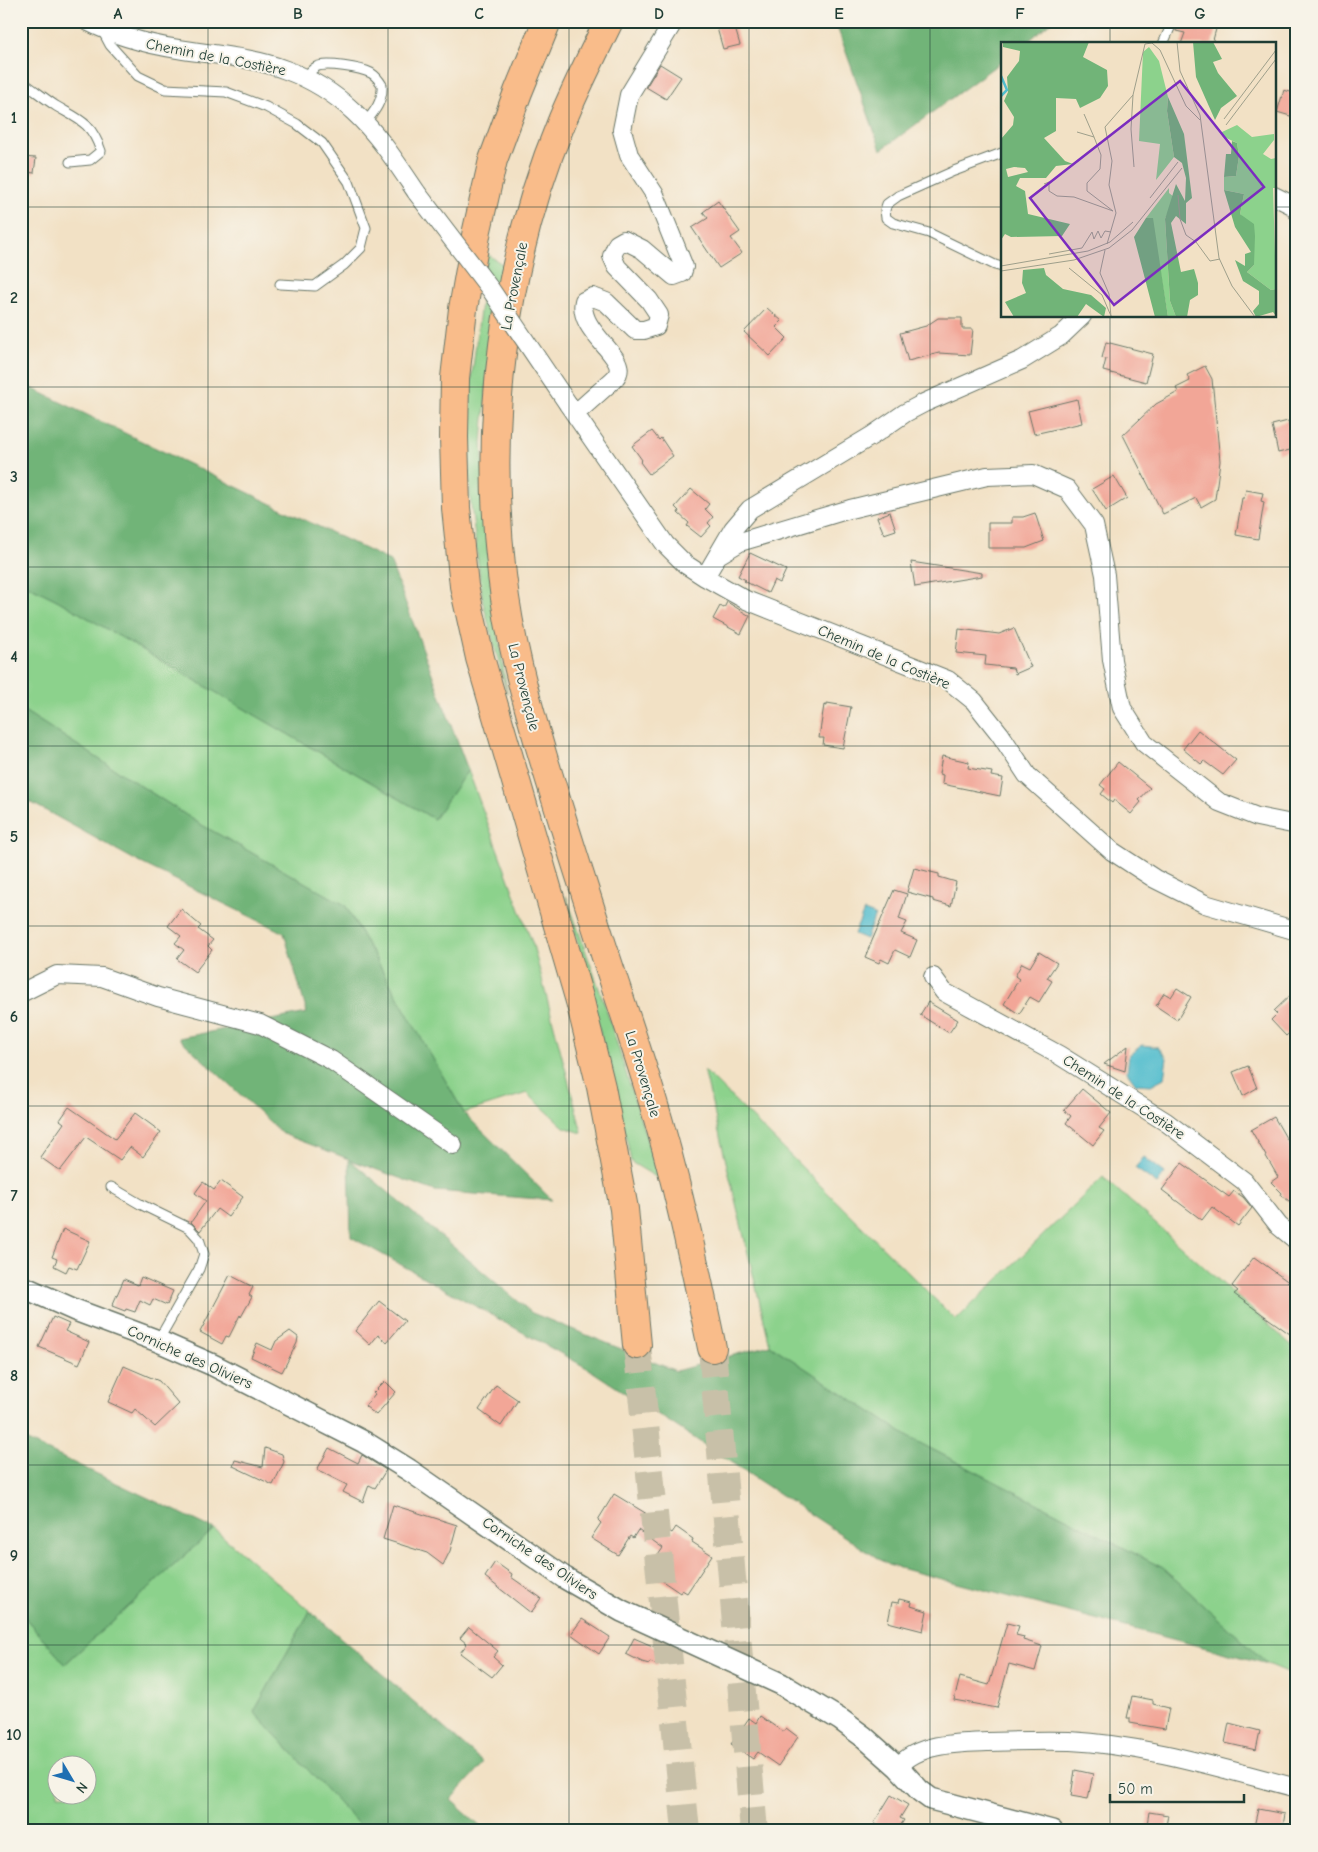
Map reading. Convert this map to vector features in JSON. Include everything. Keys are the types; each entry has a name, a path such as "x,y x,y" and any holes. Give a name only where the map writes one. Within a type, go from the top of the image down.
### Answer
{"highway":[{"path":"547,21 493,160 477,230 463,309 455,378 456,508 464,586 480,658 580,1001 602,1087 624,1208 637,1345"},
{"name":"La Provençale","path":"610,21 562,122 538,189 517,266 502,352 496,436 496,495 502,576 512,637 526,698 562,820 651,1094 692,1252 712,1348"}],"street":[{"path":"571,409 613,380 618,373 618,364 585,321 582,310 584,302 593,297 606,302 635,330 644,330 656,326 659,316 649,300 617,267 612,256 617,244 624,240 642,248 674,276 682,273 684,267 655,195 628,155 622,130 628,96 674,21"},
{"name":"Chemin de la Costière","path":"94,24 138,41 273,66 305,78 337,98 366,123 491,290 665,544 685,564 705,578 746,600 948,680 974,701 1000,734 1027,775 1112,851 1155,879 1206,904 1297,931"},
{"path":"1276,197 1292,205 1297,211"},
{"path":"705,578 733,529 750,509 905,413 1022,360 1061,336 1080,318"},
{"path":"720,554 740,542 840,512 987,476 1033,474 1067,490 1094,525 1105,575 1112,660 1122,708 1144,743 1219,802 1257,817 1297,825"},
{"path":"21,993 57,975 102,977 158,997 260,1024 331,1060 453,1145"},
{"name":"Chemin de la Costière","path":"933,977 944,992 1059,1055 1166,1122 1244,1181 1279,1226 1297,1241"},
{"name":"Corniche des Oliviers","path":"21,1286 75,1310 158,1341 213,1365 364,1442 410,1470 565,1578 622,1610 780,1684 841,1720 864,1737 931,1799 1052,1831"},
{"path":"898,1767 903,1761 924,1750 956,1743 1070,1741 1146,1751 1297,1788"}],"lane":[{"path":"1164,42 1173,21"},
{"path":"94,24 138,76 165,89 226,92 266,107 296,124 322,143 349,182 366,228 361,248 344,265 315,286 280,284"},
{"path":"305,78 313,69 323,65 340,66 369,72 374,75 382,85 381,99 378,107 366,123"},
{"path":"21,81 56,105 81,119 96,135 101,151 90,160 70,162"},
{"path":"1001,153 954,171 898,196 887,204 885,210 886,218 893,223 929,234 1001,267"},
{"path":"111,1187 140,1204 190,1228 199,1239 204,1254 199,1269 158,1341"}],"green space":[{"path":"835,21 1052,21 1027,42 1001,42 1001,62 881,150"},
{"path":"487,254 505,266 488,371 482,442 489,569 507,693 483,603 470,496 471,384"},
{"path":"21,383 390,561 468,770 434,819 57,600 21,582"},
{"path":"21,582 57,600 434,819 468,770 533,945 582,1133 564,1127 527,1093 464,1113 345,905 200,824 21,709"},
{"path":"21,709 200,824 345,905 464,1113 552,1200 435,1191 350,1160 532,1313 676,1371 770,1345 910,1438 1163,1568 1268,1664 888,1565 587,1368 351,1237 349,1159 283,1134 179,1038 307,1013 284,933 135,860 21,797"},
{"path":"566,896 606,1008 659,1179 631,1162"},
{"path":"704,1070 956,1320 1103,1177 1297,1350 1297,1676 1268,1664 1163,1568 910,1438 770,1345"},
{"path":"21,1438 214,1529 65,1664 21,1613"},
{"path":"214,1529 310,1611 254,1712 365,1831 21,1831 21,1613 65,1664"},
{"path":"310,1611 484,1763 451,1800 485,1831 365,1831 254,1712"}],"water":[{"path":"864,911 875,915 866,939 854,934"},
{"path":"1142,1045 1158,1047 1167,1058 1164,1078 1151,1085 1136,1084 1127,1072 1129,1055"},
{"path":"1144,1157 1165,1173 1157,1184 1135,1168"}],"building":[{"path":"715,21 733,21 740,45 723,49"},
{"path":"1179,21 1209,21 1208,26 1216,29 1213,42 1182,42 1185,33 1176,31"},
{"path":"660,64 681,77 666,99 646,87"},
{"path":"1284,90 1297,94 1297,118 1277,112"},
{"path":"21,157 36,158 34,173 21,171"},
{"path":"718,201 740,232 731,238 742,253 719,268 692,228 708,218 703,212"},
{"path":"767,308 782,321 776,327 787,338 770,356 744,332"},
{"path":"938,318 962,318 962,329 973,329 970,355 939,353 908,361 900,333 926,326"},
{"path":"1106,342 1153,354 1146,382 1103,371 1106,359 1102,358"},
{"path":"1205,366 1212,379 1220,461 1215,499 1201,507 1196,498 1163,514 1123,435 1156,404 1178,392 1176,388 1190,381 1187,375"},
{"path":"1077,399 1082,423 1034,434 1028,411"},
{"path":"1288,421 1294,449 1278,453 1272,425"},
{"path":"652,431 659,440 661,438 673,456 649,474 632,446"},
{"path":"1114,476 1127,498 1106,511 1092,489"},
{"path":"691,489 709,504 705,509 713,517 708,523 711,526 701,537 687,526 689,523 678,513 679,511 675,507"},
{"path":"1246,490 1263,493 1261,501 1264,502 1258,539 1236,535 1242,498 1244,498"},
{"path":"890,512 896,530 884,534 877,517"},
{"path":"1035,513 1044,541 1026,548 988,548 988,523 1012,523 1012,517 1023,517"},
{"path":"750,553 786,570 780,583 774,580 768,593 738,576"},
{"path":"911,562 982,573 982,576 915,587"},
{"path":"727,602 750,616 741,634 713,619 720,606 724,608"},
{"path":"1014,628 1031,667 1015,674 1013,668 985,665 986,656 956,653 959,629 999,634"},
{"path":"827,703 851,707 843,748 823,745 824,738 819,738 824,705 827,706"},
{"path":"1198,730 1236,760 1223,775 1204,761 1201,764 1183,749"},
{"path":"942,756 969,762 968,768 992,772 991,776 1003,778 1000,796 942,784 943,775 939,774"},
{"path":"1118,762 1150,788 1139,800 1141,802 1131,814 1114,800 1112,803 1101,794 1105,789 1100,785"},
{"path":"914,868 939,874 939,877 956,882 951,906 907,892"},
{"path":"894,890 907,894 899,919 907,922 901,933 917,940 910,957 895,950 889,963 881,959 879,963 865,957"},
{"path":"181,909 201,926 198,929 213,940 208,946 212,950 195,972 177,959 184,950 175,943 181,936 168,926"},
{"path":"1039,952 1057,963 1047,978 1052,981 1039,1002 1030,997 1019,1014 1004,1004 1019,979 1015,976 1022,963 1030,967"},
{"path":"1177,988 1191,997 1177,1020 1156,1006 1164,993 1171,997"},
{"path":"1297,989 1297,1026 1286,1036 1271,1020 1277,1014 1274,1011"},
{"path":"928,1002 958,1020 949,1033 920,1015"},
{"path":"1128,1046 1125,1071 1104,1064"},
{"path":"1248,1066 1257,1088 1243,1096 1233,1072"},
{"path":"1082,1089 1111,1113 1099,1128 1104,1131 1093,1145 1066,1123 1071,1116 1064,1110"},
{"path":"69,1107 115,1139 135,1113 161,1132 143,1157 130,1147 120,1160 86,1137 60,1171 40,1157 64,1123 60,1120"},
{"path":"1274,1117 1297,1157 1297,1207 1281,1195 1282,1193 1271,1182 1278,1177 1251,1130"},
{"path":"1182,1163 1229,1197 1234,1191 1243,1197 1252,1208 1238,1226 1212,1207 1202,1220 1162,1190"},
{"path":"221,1181 243,1197 228,1217 217,1209 200,1231 191,1222 206,1201 195,1193 203,1182 214,1190"},
{"path":"63,1229 90,1241 77,1269 69,1266 66,1272 54,1266 57,1259 52,1257"},
{"path":"1254,1257 1297,1288 1297,1339 1234,1294 1238,1291 1232,1286"},
{"path":"230,1275 253,1287 249,1295 252,1297 229,1337 226,1336 222,1344 200,1332"},
{"path":"141,1277 173,1291 167,1305 153,1299 150,1305 140,1300 135,1312 126,1309 125,1311 112,1306 124,1279 138,1285"},
{"path":"379,1301 405,1321 387,1342 378,1335 370,1345 355,1331"},
{"path":"53,1317 69,1324 65,1331 89,1342 79,1364 39,1347"},
{"path":"290,1331 298,1337 297,1343 282,1372 251,1357 257,1343 272,1350 276,1341"},
{"path":"124,1366 159,1381 179,1404 155,1427 135,1409 132,1413 108,1402"},
{"path":"385,1381 396,1392 376,1415 365,1406 375,1394 373,1393"},
{"path":"496,1385 518,1400 501,1426 479,1410"},
{"path":"265,1448 282,1454 284,1462 273,1485 233,1466 235,1460 263,1467"},
{"path":"329,1448 358,1463 362,1455 386,1470 375,1488 369,1485 363,1502 343,1492 347,1485 317,1470"},
{"path":"614,1494 647,1514 672,1533 676,1527 693,1539 692,1542 712,1555 687,1593 682,1590 680,1593 655,1576 656,1573 649,1568 663,1548 638,1530 633,1538 630,1536 618,1555 591,1538 601,1523 598,1520"},
{"path":"393,1505 457,1525 450,1551 443,1565 427,1553 383,1539"},
{"path":"495,1562 512,1574 511,1577 541,1598 531,1613 485,1577"},
{"path":"899,1599 912,1602 911,1606 927,1611 923,1631 888,1622 892,1602 898,1603"},
{"path":"582,1619 610,1637 599,1654 571,1634"},
{"path":"1007,1623 1019,1626 1016,1635 1024,1637 1023,1640 1042,1646 1035,1671 1009,1664 997,1708 954,1700 960,1677 989,1685"},
{"path":"469,1627 498,1651 493,1657 502,1665 492,1677 460,1653 467,1644 460,1638"},
{"path":"634,1638 664,1651 657,1665 650,1662 649,1664 642,1662 626,1654"},
{"path":"1132,1696 1153,1700 1153,1704 1169,1708 1165,1729 1130,1723 1130,1718 1127,1718"},
{"path":"760,1716 783,1732 786,1728 798,1737 778,1766 758,1752 753,1759 731,1744 749,1718 756,1723"},
{"path":"1229,1723 1260,1731 1256,1750 1225,1743"},
{"path":"1075,1770 1093,1774 1088,1799 1071,1796"},
{"path":"891,1795 908,1805 900,1818 904,1820 897,1831 886,1831 874,1823"},
{"path":"1258,1809 1285,1814 1282,1831 1253,1831"},
{"path":"1149,1812 1168,1815 1165,1831 1146,1831"}],"tunnel":[{"path":"637,1345 686,1831"},
{"path":"712,1348 754,1831"}]}
